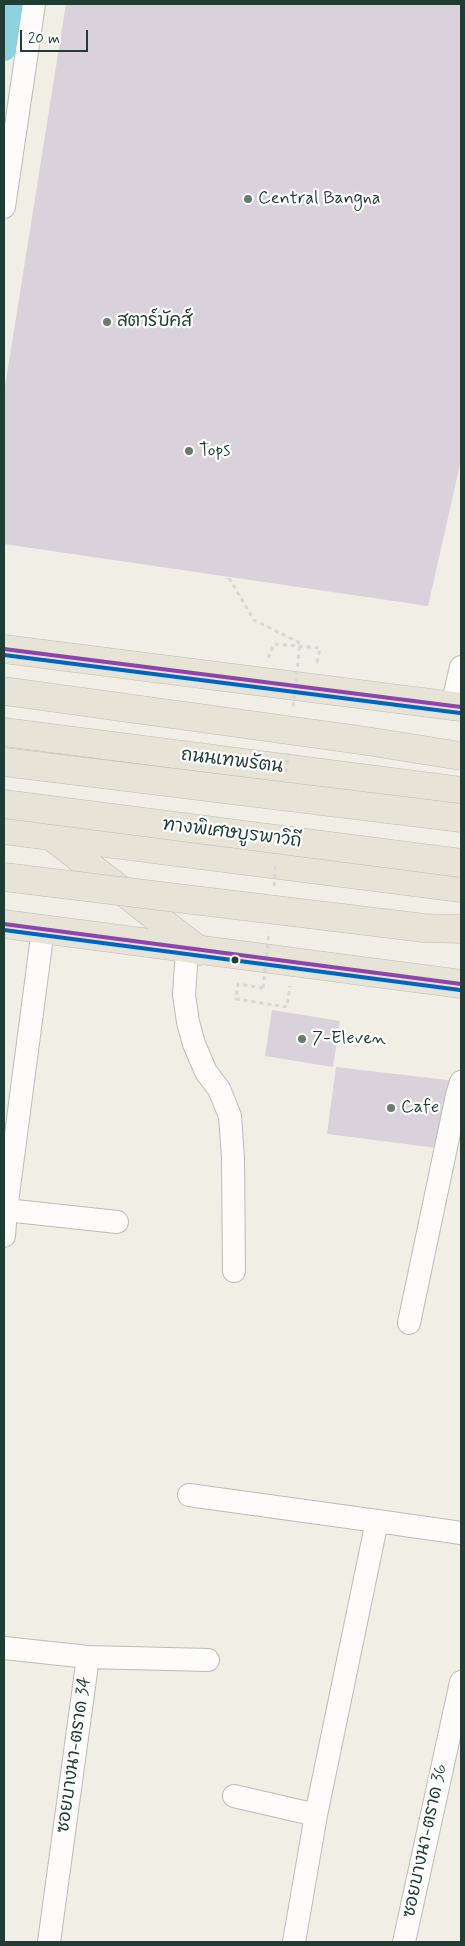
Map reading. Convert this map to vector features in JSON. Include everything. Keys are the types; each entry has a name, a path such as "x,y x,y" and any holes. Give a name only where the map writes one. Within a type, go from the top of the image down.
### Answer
{"main road":[{"path":"4,649 457,707"},
{"path":"4,691 360,740 461,756"},
{"name":"ถนนเทพรัตน","path":"4,732 461,791"},
{"path":"4,762 461,818"},
{"name":"ทางพิเศษบูรพาวิถี","path":"4,804 461,863"},
{"path":"4,830 461,888"},
{"path":"52,837 194,950"},
{"path":"4,877 424,928 461,929"},
{"path":"4,924 461,984"}],"street":[{"path":"4,207 34,4"},
{"path":"457,707 461,667"},
{"path":"4,1236 43,930"},
{"path":"194,950 184,995 194,1044 206,1072 219,1088 230,1116 233,1158 234,1271"},
{"path":"409,1323 461,1082"},
{"path":"6,1210 117,1222"},
{"path":"189,1495 461,1533"},
{"path":"294,1942 316,1815 377,1520"},
{"path":"4,1648 88,1657"},
{"name":"ซอยบางนา-ตราด 34","path":"49,1942 88,1657 208,1660"},
{"name":"ซอยบางนา-ตราด 36","path":"404,1942 461,1682"},
{"path":"234,1796 316,1815"}],"path":[{"path":"229,578 254,620 300,643 298,660 317,662 320,648 274,644"},
{"path":"263,988 238,984 236,1000 287,1007"}],"building":[{"name":"Central Bangna","path":"66,4 461,4 461,460 428,606 4,544 4,393"},
{"name":"7-Eleven","path":"272,1010 340,1021 333,1067 265,1056"},
{"name":"Cafe","path":"336,1067 456,1081 445,1149 327,1134"}],"waterway":[{"path":"4,49 11,4"}],"transit line":[{"path":"4,649 461,707"},
{"path":"4,655 460,713"},
{"path":"4,924 461,984"},
{"path":"4,930 460,990"}],"place":[{"name":"Central Bangna","path":"248,199"},
{"name":"สตาร์บัคส์","path":"107,322"},
{"name":"Tops","path":"189,451"},
{"name":"7-Eleven","path":"302,1039"},
{"name":"Cafe","path":"391,1108"}]}
